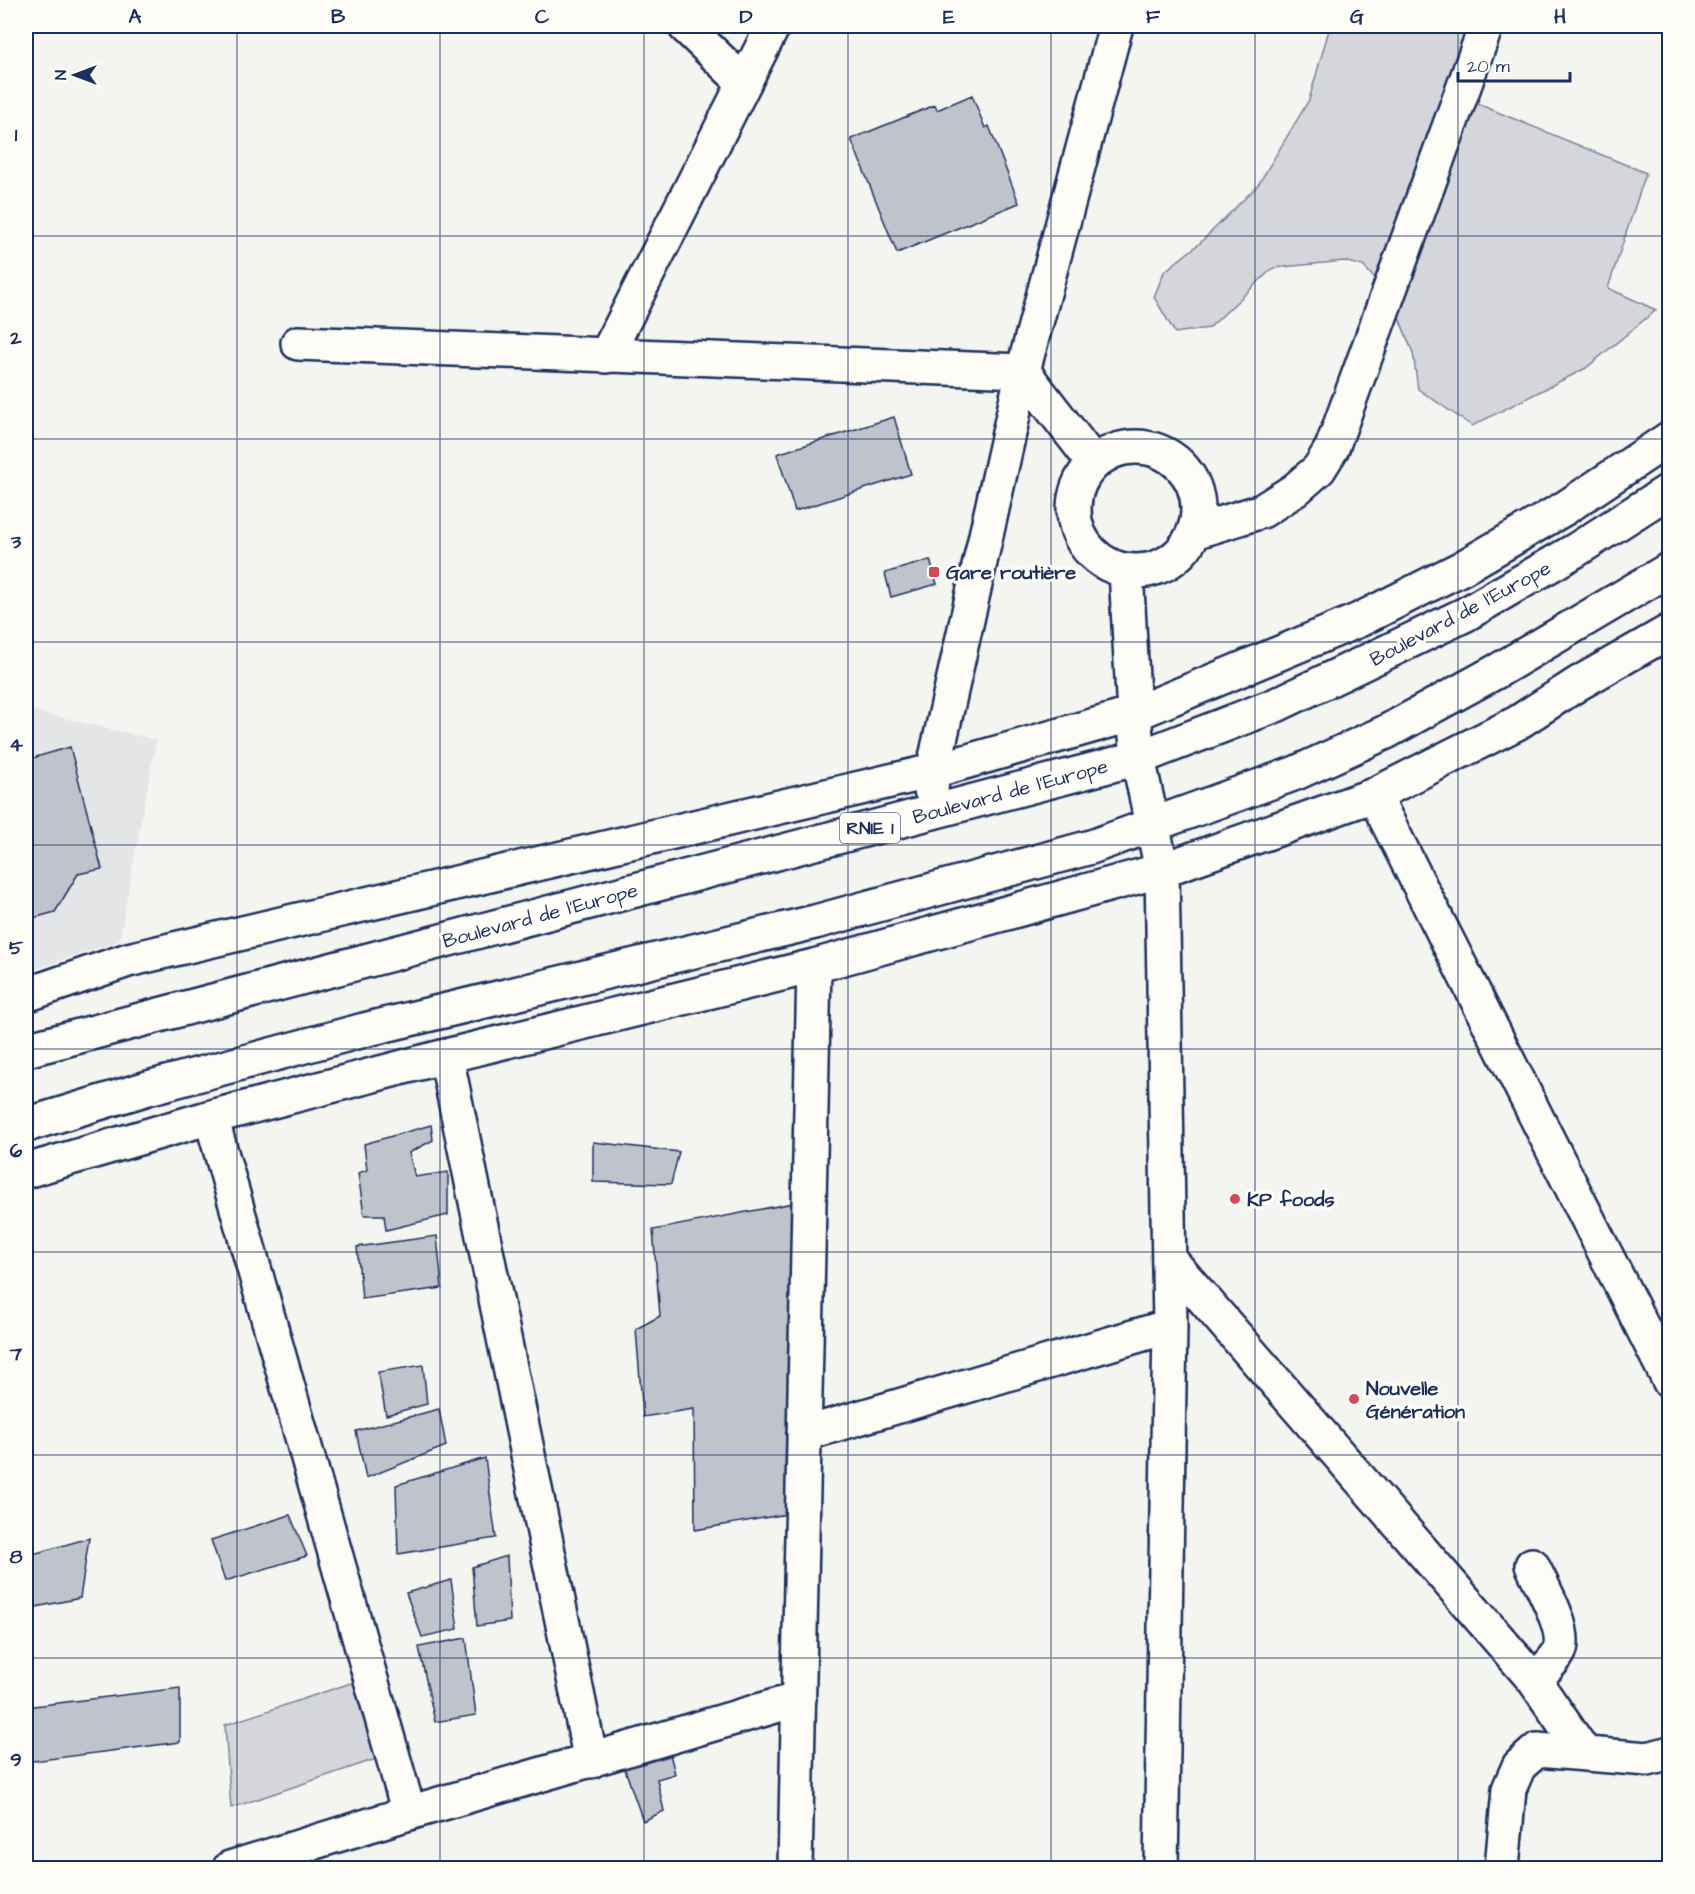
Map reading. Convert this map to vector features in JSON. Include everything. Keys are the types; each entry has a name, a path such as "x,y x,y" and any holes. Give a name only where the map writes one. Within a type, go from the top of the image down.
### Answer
{"main road":[{"path":"685,26 744,83"},
{"path":"606,356 773,26"},
{"path":"928,812 933,771 1023,371 1116,26"},
{"path":"1194,532 1262,511 1295,490 1319,469 1332,448 1486,26"},
{"path":"298,343 1023,371"},
{"path":"1023,371 1094,463"},
{"path":"26,995 128,960 933,771 1134,714 1359,620 1462,568 1565,508 1670,438"},
{"path":"1146,447 1172,458 1190,479 1198,505 1194,532 1178,556 1170,561 1154,570 1126,571 1100,560 1081,540 1074,513 1078,485 1094,463 1118,449 1146,447"},
{"name":"Boulevard de l’Europe","path":"26,1050 1138,758 1276,705 1466,614 1576,550 1670,490"},
{"path":"26,1125 148,1088 364,1030 815,922 1091,847 1296,773 1386,732 1509,664 1670,569"},
{"path":"1126,571 1138,758 1162,870 1170,1326 1161,1869"},
{"path":"26,1171 211,1118 447,1056 814,966 1162,870 1374,795 1517,723 1580,683 1669,632"},
{"path":"1374,795 1670,1383"},
{"path":"795,1869 814,966"},
{"path":"447,1056 591,1761"},
{"path":"211,1118 409,1813"},
{"path":"1170,1260 1534,1680 1585,1754"},
{"path":"804,1434 1170,1326"},
{"path":"1532,1565 1560,1628 1561,1640 1559,1652 1534,1680"},
{"path":"230,1869 299,1859 409,1813 799,1699"},
{"path":"1502,1869 1509,1789 1519,1766 1537,1750 1647,1759 1670,1753"}],"shaded area":[{"path":"1330,26 1482,26 1461,97 1646,173 1608,288 1656,310 1586,368 1472,426 1418,389 1413,353 1390,295 1363,266 1344,261 1273,268 1209,328 1175,333 1154,297 1164,272 1200,243 1258,185 1309,100"},
{"path":"26,709 156,740 119,941 26,972"},
{"path":"357,1681 379,1758 231,1808 225,1725"}],"building":[{"path":"972,95 985,128 989,126 1019,203 897,253 851,139 935,105 937,110"},
{"path":"894,417 911,474 795,511 777,454"},
{"path":"930,560 937,584 891,597 885,573"},
{"path":"70,747 102,869 78,874 55,912 26,920 26,760"},
{"path":"431,1125 433,1140 409,1153 415,1177 448,1172 448,1215 386,1230 384,1215 364,1215 358,1173 367,1170 364,1144"},
{"path":"593,1142 679,1152 671,1184 593,1182"},
{"path":"809,1200 787,1514 695,1530 694,1409 643,1417 636,1329 660,1316 653,1230"},
{"path":"437,1236 442,1288 362,1299 357,1247"},
{"path":"423,1365 427,1404 386,1415 378,1372"},
{"path":"439,1409 446,1446 366,1478 356,1431"},
{"path":"485,1458 496,1538 398,1554 396,1485"},
{"path":"290,1515 307,1556 225,1581 211,1540"},
{"path":"89,1538 80,1598 26,1609 26,1556"},
{"path":"507,1556 510,1621 477,1626 472,1567"},
{"path":"451,1580 458,1629 422,1637 406,1593"},
{"path":"466,1638 476,1715 435,1722 419,1647"},
{"path":"180,1688 180,1742 26,1762 26,1707"},
{"path":"663,1725 675,1774 657,1779 664,1811 643,1821 615,1741"}],"place":[{"name":"Gare routière","path":"934,572"},
{"name":"KP foods","path":"1235,1199"},
{"name":"Nouvelle Génération","path":"1354,1399"}]}
